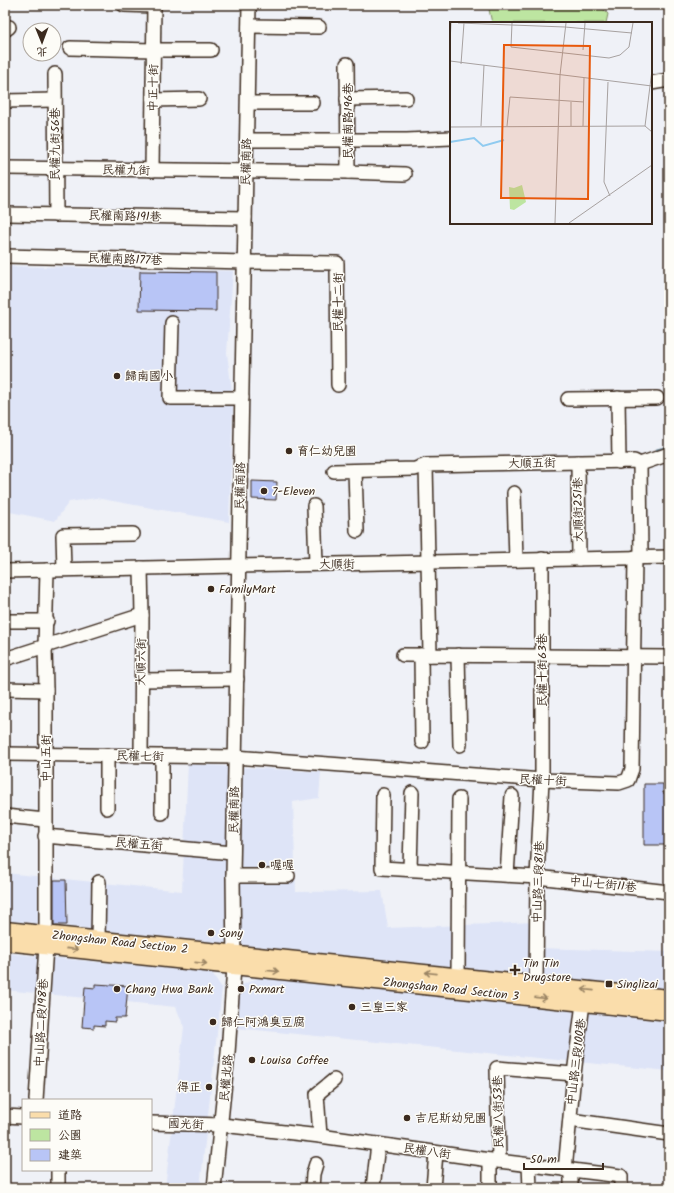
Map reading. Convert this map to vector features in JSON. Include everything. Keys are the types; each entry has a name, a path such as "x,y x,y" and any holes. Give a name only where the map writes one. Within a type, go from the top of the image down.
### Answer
{"main road":[{"name":"Zhongshan Road Section 2","path":"5,930 46,940 234,960"},
{"name":"Zhongshan Road Section 2","path":"5,942 98,939 234,960"},
{"name":"Zhongshan Road Section 3","path":"234,960 458,976 669,998"},
{"name":"Zhongshan Road Section 3","path":"234,960 583,1003 669,1012"}],"street":[{"path":"124,5 154,5"},
{"name":"中正十街","path":"152,170 154,5"},
{"name":"民權南路","path":"234,960 233,853 250,5"},
{"path":"249,26 319,27"},
{"path":"70,48 211,50"},
{"name":"民權南路196巷","path":"246,172 348,172 347,64"},
{"name":"民權九街56巷","path":"55,74 56,215"},
{"path":"652,83 669,80"},
{"path":"347,99 406,98"},
{"path":"153,100 199,99"},
{"path":"5,100 55,100"},
{"path":"248,102 313,103"},
{"path":"247,140 407,140 450,138"},
{"name":"民權九街","path":"5,168 246,172"},
{"path":"348,172 405,174"},
{"name":"民權南路191巷","path":"5,214 245,218"},
{"name":"民權南路177巷","path":"5,256 245,262"},
{"name":"民權十二街","path":"245,262 337,263 338,385"},
{"path":"172,323 170,398 242,398"},
{"path":"618,398 619,462"},
{"path":"568,399 657,398"},
{"path":"638,557 640,464 669,454"},
{"name":"大順五街","path":"334,471 415,469 426,465 634,461 640,464"},
{"name":"大順街251巷","path":"578,462 579,558"},
{"path":"422,742 428,562 426,465"},
{"path":"355,471 357,531"},
{"path":"514,493 516,560"},
{"path":"314,506 316,564"},
{"path":"64,569 63,535 133,534"},
{"name":"民權十街","path":"235,757 542,780 619,783 628,780 632,769 638,557"},
{"name":"大順街","path":"5,571 669,557"},
{"name":"民權十街63巷","path":"542,559 542,780"},
{"name":"大順六街","path":"141,568 141,756"},
{"name":"中山五街","path":"46,940 45,647 47,621 47,570"},
{"path":"5,659 142,615"},
{"path":"5,622 47,621"},
{"path":"403,655 669,657"},
{"path":"458,655 460,745"},
{"path":"141,680 236,679"},
{"path":"5,689 46,690"},
{"name":"民權七街","path":"5,754 235,757"},
{"path":"107,755 107,808"},
{"path":"162,756 162,813"},
{"name":"中山路三段81巷","path":"536,984 537,877 542,780"},
{"path":"410,869 412,793"},
{"name":"中山七街11巷","path":"383,795 382,868 537,877 669,892"},
{"path":"507,875 512,796"},
{"path":"458,976 459,799"},
{"path":"5,816 45,820"},
{"name":"民權五街","path":"45,836 233,853"},
{"path":"233,876 288,876"},
{"path":"98,939 99,882"},
{"name":"中山路二段198巷","path":"36,1099 46,940"},
{"name":"民權北路","path":"214,1188 222,1125 234,960"},
{"name":"中山路三段100巷","path":"571,1188 568,1170 570,1120 583,1003"},
{"name":"民權八街53巷","path":"494,1161 497,1068 574,1074"},
{"path":"320,1136 317,1094 334,1080"},
{"path":"5,1116 22,1117"},
{"name":"中山路三段100巷","path":"570,1120 669,1134"},
{"name":"國光街","path":"152,1123 222,1125"},
{"name":"民權八街","path":"222,1125 320,1136 494,1161 621,1176 621,1188"},
{"path":"373,1188 378,1144"},
{"path":"433,1188 436,1153"},
{"path":"490,1188 494,1161"},
{"path":"312,1188 316,1164"},
{"path":"529,1165 530,1188"},
{"path":"58,1171 58,1188"}],"shaded area":[{"name":"歸南國小","path":"5,266 233,271 227,353 233,399 229,522 96,498 69,502 55,521 5,511"},
{"path":"188,764 321,772 319,798 293,802 296,892 382,891 388,928 537,922 537,948 669,952 669,989 5,920 5,873 182,891"},
{"path":"5,953 212,973 222,988 200,1188 165,1188 184,1027 176,1007 5,990"},
{"path":"259,977 669,1022 669,1071 236,1028 240,986"}],"green space":[{"path":"488,5 599,5 608,14 606,22 492,22"}],"building":[{"path":"140,271 216,272 216,311 139,310"},
{"name":"7-Eleven","path":"252,481 277,482 276,500 252,499"},
{"path":"644,784 663,784 663,793 669,793 669,845 644,845"},
{"path":"54,880 66,880 67,925 54,925"},
{"path":"95,984 128,986 125,1018 115,1018 115,1022 105,1021 105,1026 94,1025 94,1028 82,1027 85,987 95,988"}],"waterway":[{"path":"657,450 669,447"}],"place":[{"name":"歸南國小","path":"117,376"},
{"name":"育仁幼兒園","path":"289,451"},
{"name":"7-Eleven","path":"264,491"},
{"name":"FamilyMart","path":"211,589"},
{"name":"喔喔","path":"262,865"},
{"name":"Sony","path":"211,933"},
{"name":"Tin Tin Drugstore","path":"515,970"},
{"name":"Singlizai","path":"609,984"},
{"name":"Chang Hwa Bank","path":"117,989"},
{"name":"Pxmart","path":"241,989"},
{"name":"三皇三家","path":"352,1007"},
{"name":"歸仁阿鴻臭豆腐","path":"213,1022"},
{"name":"Louisa Coffee","path":"252,1060"},
{"name":"得正","path":"209,1087"},
{"name":"吉尼斯幼兒園","path":"407,1118"}]}
